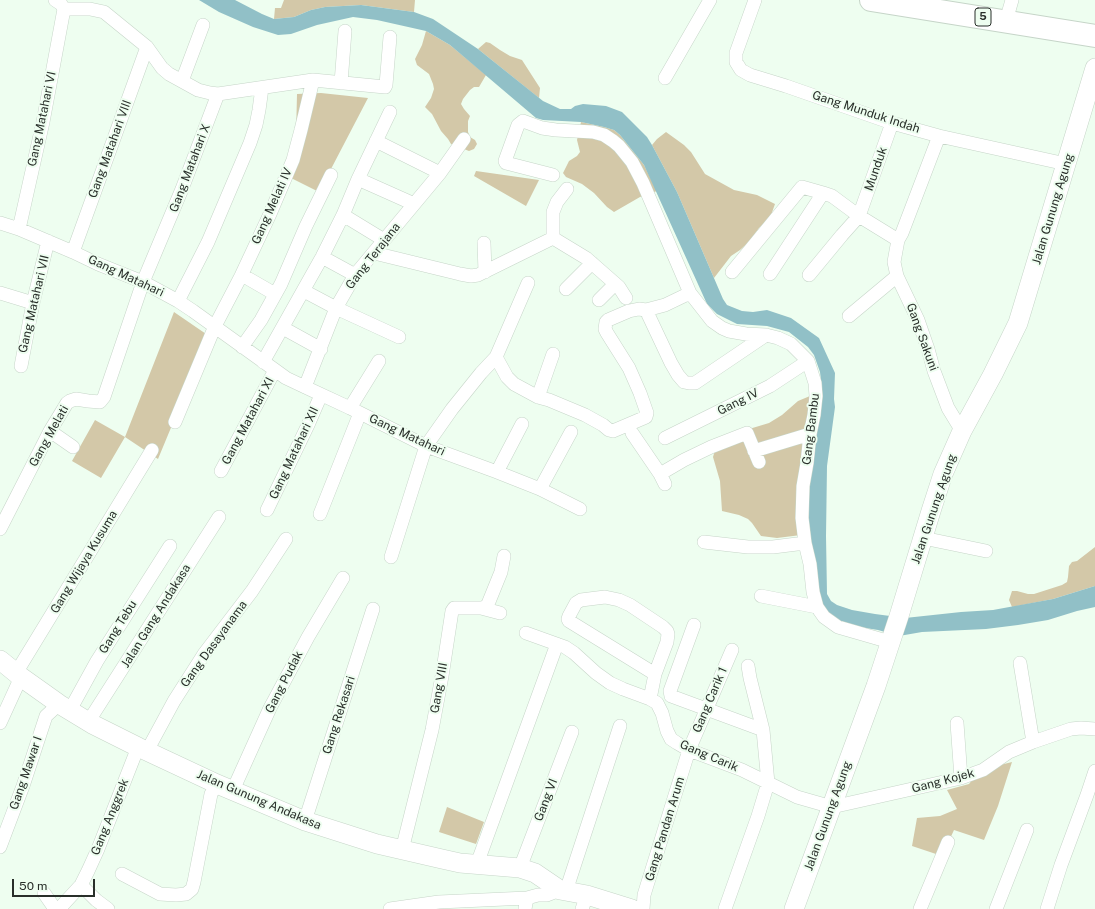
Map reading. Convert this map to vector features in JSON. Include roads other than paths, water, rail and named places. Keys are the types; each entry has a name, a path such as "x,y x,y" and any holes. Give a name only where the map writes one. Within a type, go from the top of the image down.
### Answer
{"highway":[{"name":"5","path":"871,0 946,6 1006,21 1095,36"}],"main road":[{"name":"Jalan Gunung Agung","path":"794,909 876,686 943,474 962,430 993,374 1018,323 1095,68"},
{"name":"Jalan Gunung Andakasa","path":"0,660 64,707 92,720 143,749 225,787 305,821 377,844 402,850 460,862 520,868 535,873 563,891 585,902 632,909"}],"street":[{"path":"665,78 710,0"},
{"name":"Gang Munduk Indah","path":"755,0 736,53 736,62 741,70 750,75 892,123 939,136 1066,164"},
{"path":"1006,21 1012,0"},
{"path":"59,5 104,12 147,47 162,68 169,74 198,90 218,94 313,80 385,87 390,37"},
{"name":"Gang Matahari VI","path":"19,229 43,122 59,5"},
{"path":"182,80 203,25"},
{"path":"341,83 345,31"},
{"name":"Gang Matahari VIII","path":"73,252 147,47"},
{"name":"Gang Melati IV","path":"175,422 215,326 241,276 293,160 302,130 313,80"},
{"path":"178,301 208,242 250,143 258,118 262,88"},
{"name":"Gang Matahari X","path":"143,282 182,189 218,94"},
{"path":"263,362 322,257 390,112"},
{"name":"Gang Bambu","path":"553,175 506,163 505,161 518,125 522,121 542,128 593,132 604,135 619,146 632,162 643,183 690,293 712,321 722,328 736,332 766,335 778,338 791,344 808,361 815,382 814,415 803,486 802,518 813,592 817,607 824,617 838,626 891,641"},
{"name":"Munduk","path":"859,216 892,123"},
{"name":"Gang Sakuni","path":"939,136 898,240 894,262 898,276 918,320 934,371 948,408 962,430"},
{"name":"Gang Terajana","path":"305,387 336,308 355,275 440,174 464,139"},
{"path":"376,141 440,174"},
{"path":"242,347 261,320 282,284 306,226 331,175"},
{"path":"358,179 414,204"},
{"path":"732,272 802,187 832,196 859,216 898,240"},
{"path":"553,238 553,212 557,202 567,189"},
{"path":"770,274 823,193"},
{"path":"343,215 384,240"},
{"path":"809,275 859,216"},
{"name":"Gang Matahari","path":"0,223 19,229 143,282 178,301 286,378 320,395 426,446 540,489 580,509"},
{"path":"553,238 586,258 615,284 624,293 626,298"},
{"path":"374,253 471,276 485,272 553,238"},
{"name":"Gang Matahari VII","path":"20,366 48,241"},
{"path":"484,243 485,272"},
{"path":"322,257 355,275"},
{"path":"566,289 592,264"},
{"path":"849,316 898,276"},
{"path":"249,279 275,294"},
{"name":"Gang Melati","path":"0,529 64,406 70,401 76,399 88,402 100,402 102,400 108,389 143,282"},
{"path":"391,557 426,446 452,409 496,357 528,283"},
{"path":"599,300 615,284"},
{"path":"304,291 399,338"},
{"path":"0,293 33,303"},
{"path":"496,357 510,382 538,397 549,400 584,415 613,431 646,417 647,413 629,368 607,333 605,326 608,320 629,311 639,309 646,310 665,305 690,293"},
{"path":"646,310 671,363 684,382 695,383 766,335"},
{"path":"283,328 321,349"},
{"path":"538,397 553,354"},
{"path":"320,514 355,411 379,361"},
{"name":"Gang IV","path":"665,438 770,386 808,361"},
{"name":"Gang Matahari XI","path":"221,471 275,370"},
{"name":"Gang Matahari XII","path":"267,510 308,425 320,395"},
{"path":"497,472 522,424"},
{"path":"50,431 74,447"},
{"path":"540,489 571,432"},
{"path":"632,433 662,479 684,460 711,447 747,433 757,456 810,434"},
{"name":"Gang Wijaya Kusuma","path":"0,723 19,675 152,450"},
{"name":"Jalan Gang Andakasa","path":"92,720 219,517"},
{"path":"923,538 986,552"},
{"name":"Gang Dasayanama","path":"143,749 204,654 252,591 286,539"},
{"path":"704,542 754,547 772,547 805,543"},
{"name":"Gang Tebu","path":"64,707 97,661 170,546"},
{"path":"482,608 488,604 501,572 504,556"},
{"name":"Gang Pudak","path":"122,874 160,894 186,894 192,889 211,794 225,787 308,637 343,578"},
{"path":"761,596 817,607"},
{"path":"526,633 565,647 610,683 650,699 655,674 667,642 668,634 663,627 630,605 619,600 605,597 581,600 576,603 568,620 655,674"},
{"name":"Gang VIII","path":"402,850 432,730 452,612 454,608 482,608"},
{"path":"482,608 500,613"},
{"name":"Gang Rekasari","path":"305,821 373,609"},
{"path":"694,625 670,691 671,696 762,730"},
{"path":"477,864 556,644"},
{"name":"Gang Carik 1","path":"689,750 732,650"},
{"path":"1020,663 1033,742"},
{"path":"725,909 768,783 762,730 748,666"},
{"name":"Gang Carik","path":"650,699 657,703 671,739 677,743 689,750 742,770 797,797 832,808"},
{"name":"Gang Mawar I","path":"0,847 23,786 46,716 64,707"},
{"path":"957,723 961,778"},
{"path":"390,909 438,905 526,904 538,895 547,895 563,891 620,726"},
{"name":"Gang Kojek","path":"832,808 961,778 983,770 1009,752 1033,742 1071,729 1095,729"},
{"name":"Gang VI","path":"520,868 572,732"},
{"name":"Gang Anggrek","path":"59,909 81,886 143,749"},
{"name":"Gang Pandan Arum","path":"643,909 644,895 689,750"},
{"path":"1047,909 1061,865 1095,771"},
{"path":"996,909 1027,830"},
{"path":"920,909 948,842"},
{"path":"81,886 108,909"},
{"path":"44,894 55,909"}],"water":[{"path":"199,0 235,0 274,19 294,17 311,10 325,7 361,5 414,12 433,19 478,49 543,101 560,109 571,109 575,106 583,104 606,106 622,112 647,137 652,145 677,192 723,299 727,305 742,311 753,312 767,310 791,318 819,338 835,373 835,407 827,466 827,594 831,601 837,605 852,610 905,618 993,610 1053,599 1095,586 1095,607 1048,620 1018,625 986,629 922,632 899,636 839,622 823,610 809,534 808,481 821,393 820,372 814,355 808,347 789,332 767,326 737,324 717,314 707,304 644,165 620,135 614,130 581,122 543,120 536,118 450,45 426,31 377,20 353,17 317,25 291,34 278,35 253,27 219,12"}]}
